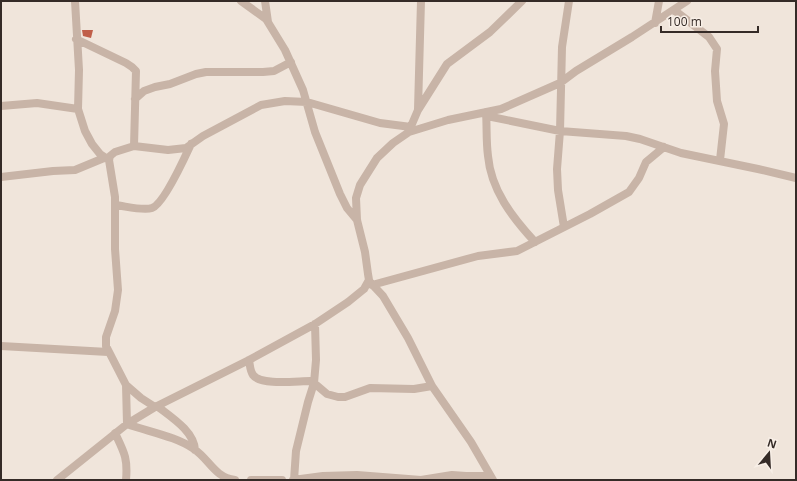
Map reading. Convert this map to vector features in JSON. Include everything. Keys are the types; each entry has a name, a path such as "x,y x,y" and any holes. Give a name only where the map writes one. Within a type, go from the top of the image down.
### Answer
{"street":[{"path":"75,1 76,39 79,70 78,109 85,131 92,144 107,159 115,205 115,249 118,290 115,311 106,337 106,346 126,385 141,398 156,407 184,428 192,438 195,444 195,450"},
{"path":"241,1 263,16 285,50 303,90 315,132 340,194 357,220"},
{"path":"265,1 268,23"},
{"path":"418,110 421,1"},
{"path":"492,478 471,442 432,386 408,338 382,296 370,283 365,252 357,220 356,198 360,185 377,158 410,129 418,110 447,64 490,32 522,1"},
{"path":"564,227 558,178 560,83 562,47 569,1"},
{"path":"655,22 660,1"},
{"path":"1,177 75,170 107,159 115,152 134,146 168,150 186,148 230,121 261,105 285,101 307,102 380,123 410,129 448,120 487,114 560,83 576,71 687,1"},
{"path":"674,10 709,37 717,49 715,71 717,101 724,124 720,160"},
{"path":"76,39 132,67 136,71 134,146"},
{"path":"135,99 144,91 201,73 226,71 263,72 274,70 291,62"},
{"path":"1,106 37,103 78,109"},
{"path":"487,114 560,131 626,136 681,153 720,160 796,178"},
{"path":"487,114 488,156 494,185 511,213 535,242"},
{"path":"115,205 152,208 157,205 166,194 191,144"},
{"path":"58,480 127,424 156,407 249,360 315,324 348,302 370,283 478,256 517,251 628,192 634,187 646,162 664,147"},
{"path":"315,324 316,360 314,383 296,451 293,480 323,476 345,478 357,475 421,480 452,475 492,478"},
{"path":"1,346 108,352"},
{"path":"249,360 253,375 257,379 267,382 305,381 314,383 327,394 338,397 345,397 370,388 414,390 432,386"},
{"path":"126,385 127,424"},
{"path":"127,424 162,435 195,450 221,478 235,480"},
{"path":"115,433 126,456 128,467 126,480"},
{"path":"251,480 282,480"}],"building":[{"path":"82,30 93,30 91,38 83,36"}]}
